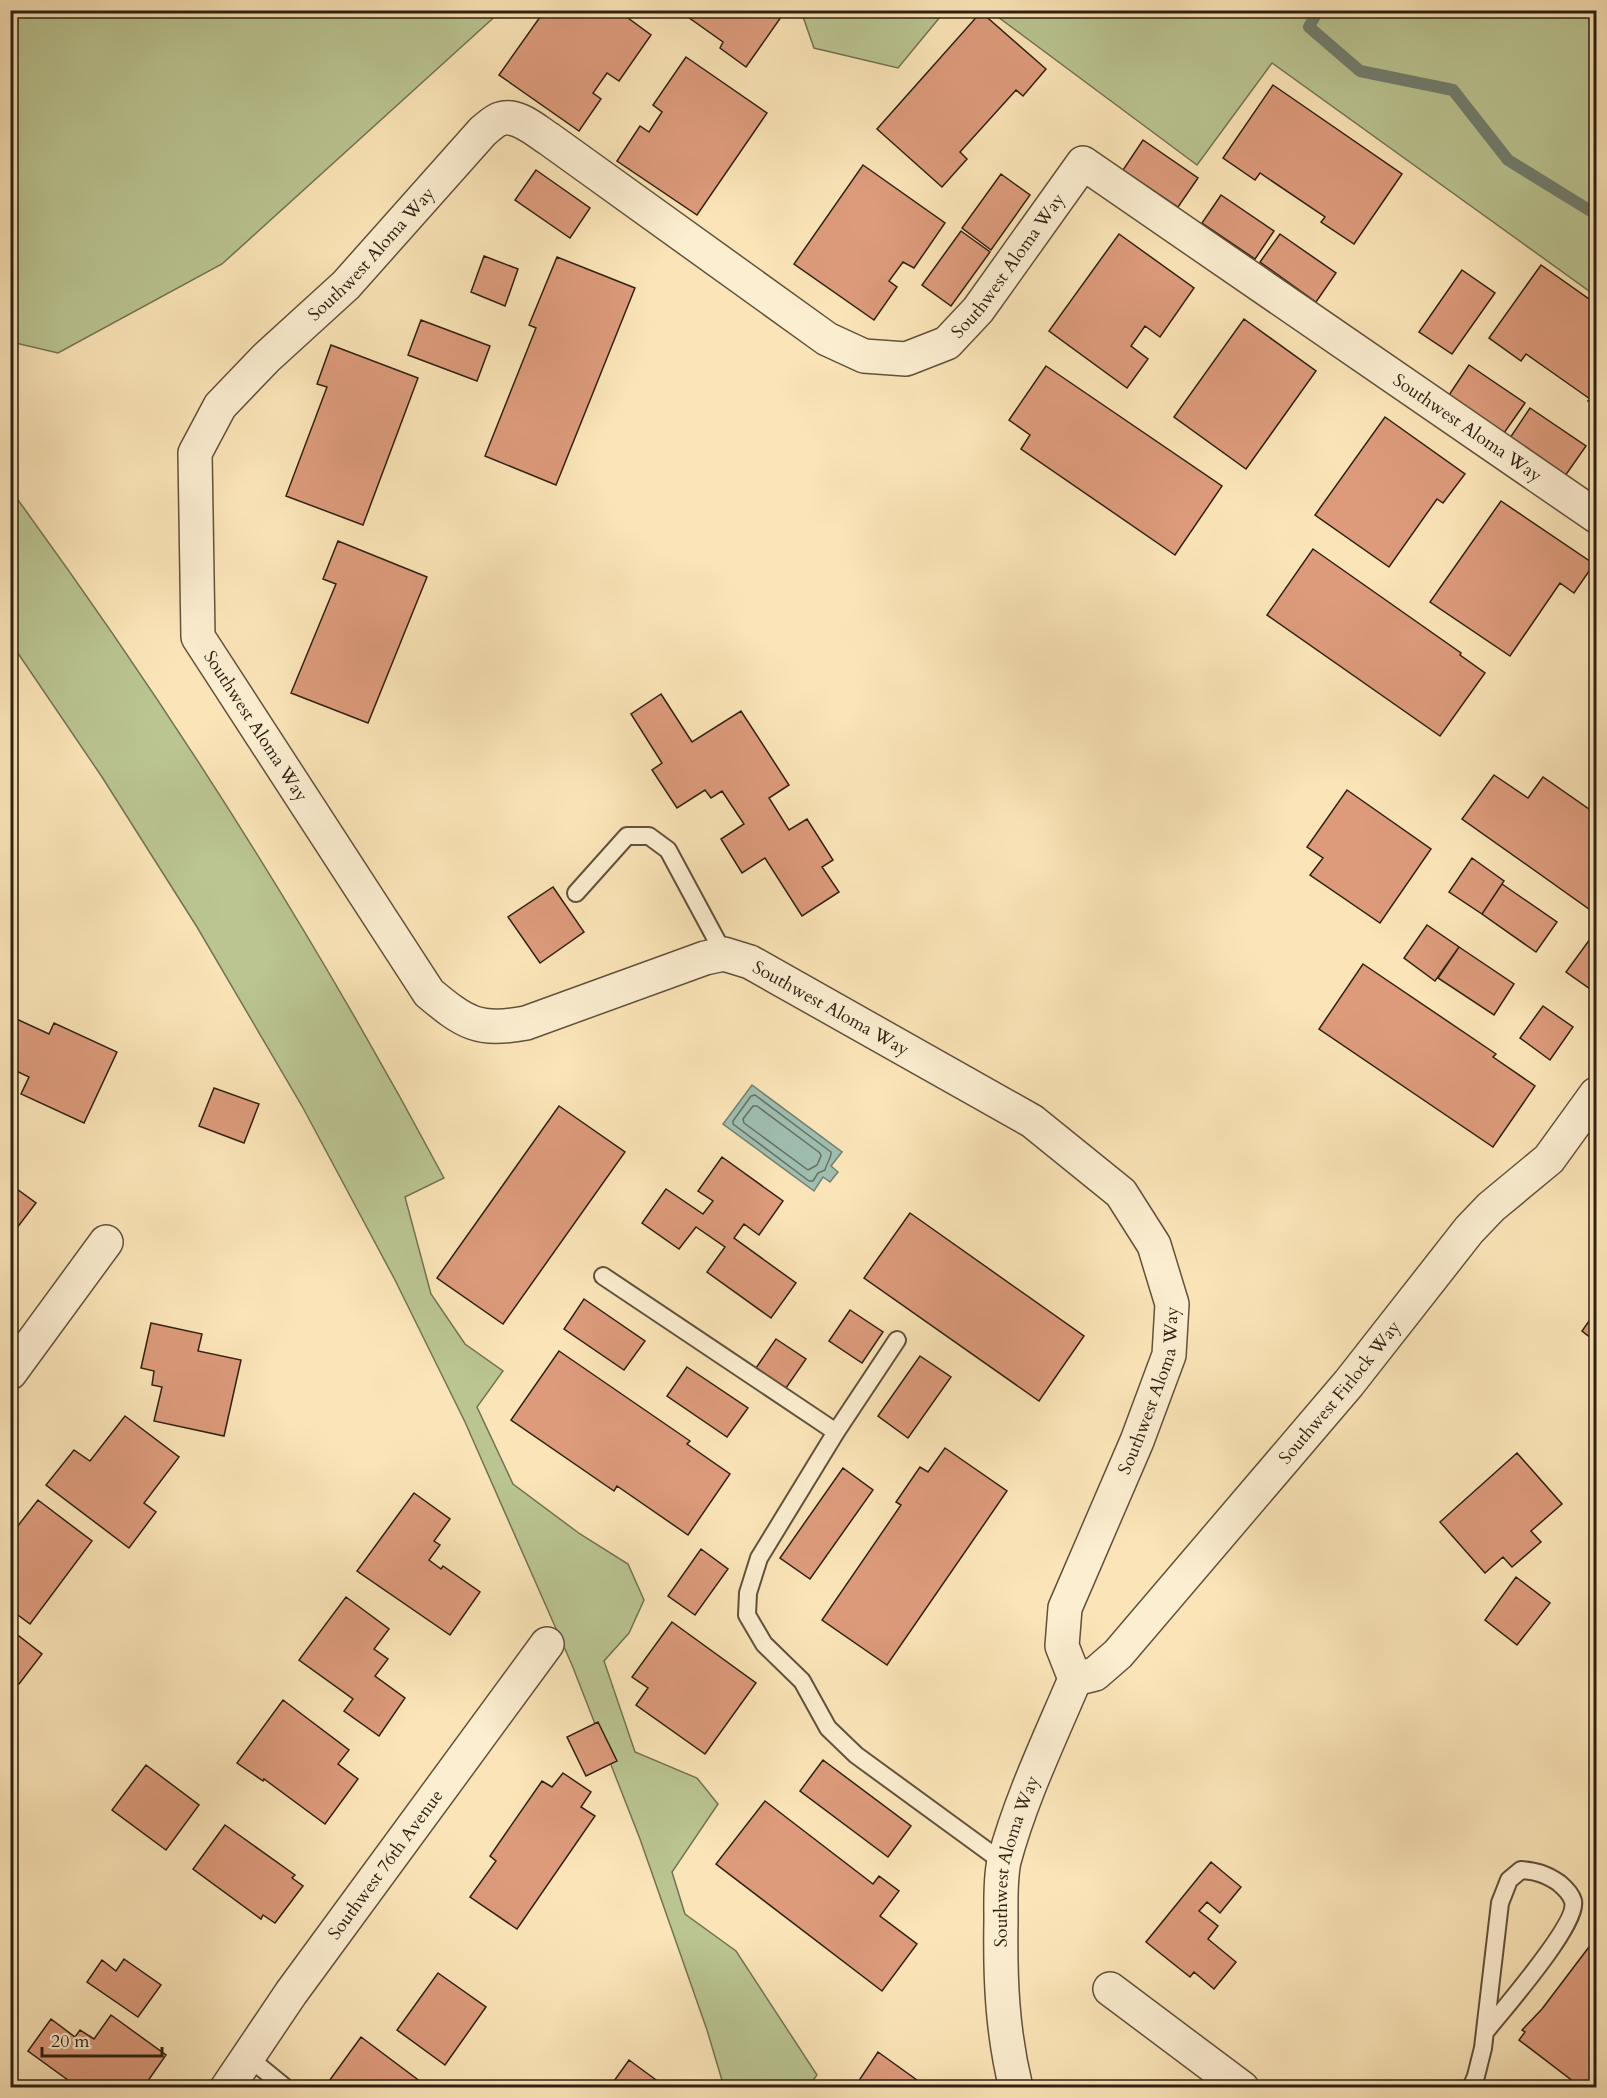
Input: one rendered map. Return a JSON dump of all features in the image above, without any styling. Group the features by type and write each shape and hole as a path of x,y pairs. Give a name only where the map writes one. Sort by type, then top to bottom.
{"street":[{"name":"Southwest Aloma Way","path":"1016,2088 1002,2006 1001,1885 1004,1863 1025,1797 1076,1678 1062,1646 1065,1608 1137,1441 1169,1355 1172,1304 1155,1245 1121,1193 1032,1121 750,962 724,954 705,958 526,1023 501,1028 478,1025 453,1013 429,993 198,637 195,453 220,406 266,358 346,285 483,130 499,119 519,119 827,339 864,356 906,359 947,343 978,310 1083,163 1596,516"},
{"name":"Southwest Firlock Way","path":"1076,1678 1095,1674 1132,1638 1349,1383 1469,1230 1491,1207 1549,1159 1596,1094"},
{"path":"10,1373 106,1242"},
{"name":"Southwest 76th Avenue","path":"226,2088 291,1993 547,1644"},
{"path":"1110,1989 1242,2088"}],"lane":[{"path":"576,893 627,836 650,836 668,850 724,954"},
{"path":"603,1275 836,1432"},
{"path":"897,1340 836,1432 759,1558 748,1593 747,1615 764,1644 802,1681 828,1728 856,1755 1004,1863"},
{"path":"1471,2088 1486,2031 1500,1903 1509,1880 1521,1870 1536,1870 1566,1888 1574,1902 1572,1914 1557,1941 1486,2031"},
{"path":"248,2057 286,2088"}],"green space":[{"path":"11,10 501,11 222,264 58,353 11,342"},
{"path":"801,10 945,11 898,68 814,48"},
{"path":"990,11 1596,11 1596,296 1272,63 1197,165"},
{"path":"10,489 128,656 239,826 345,1000 444,1178 405,1197 431,1294 465,1344 503,1371 477,1407 513,1484 580,1534 628,1564 644,1600 629,1633 604,1661 635,1752 697,1778 718,1804 672,1872 685,1914 736,1951 817,2075 808,2087 724,2087 707,2030 640,1839 572,1665 465,1422 395,1280 302,1106 197,927 102,777 11,643"}],"water":[{"path":"752,1085 842,1152 831,1166 838,1172 830,1182 823,1177 814,1191 723,1124"}],"building":[{"path":"545,10 617,10 651,35 619,81 607,73 593,93 601,99 579,131 499,75"},
{"path":"678,10 786,10 746,67 720,48 723,42"},
{"path":"981,12 1046,69 1023,96 1016,90 960,152 967,159 942,187 877,129"},
{"path":"686,57 767,113 697,215 617,161 640,126 649,132 662,112 653,105"},
{"path":"1273,85 1402,174 1354,244 1321,222 1325,217 1260,173 1255,180 1223,158"},
{"path":"1143,140 1198,178 1178,207 1123,170"},
{"path":"863,165 945,223 914,268 903,262 889,281 897,287 874,320 794,264"},
{"path":"536,170 590,208 570,238 515,200"},
{"path":"1001,174 1030,195 991,250 962,228"},
{"path":"1221,195 1274,231 1255,259 1202,223"},
{"path":"961,231 990,252 951,306 922,285"},
{"path":"1119,234 1194,288 1160,337 1145,326 1131,346 1148,359 1127,388 1049,331"},
{"path":"1280,234 1336,273 1316,302 1260,262"},
{"path":"484,256 518,269 505,306 471,292"},
{"path":"557,257 635,288 556,485 485,456 536,328 529,325"},
{"path":"1541,265 1596,304 1596,407 1588,401 1590,399 1526,354 1521,361 1489,338"},
{"path":"1462,270 1495,293 1452,354 1419,332"},
{"path":"1244,319 1316,371 1246,469 1174,417"},
{"path":"421,320 490,346 477,381 408,355"},
{"path":"331,345 418,378 363,525 286,496 327,387 317,384"},
{"path":"1469,365 1525,403 1504,433 1449,395"},
{"path":"1046,366 1222,486 1175,555 1021,449 1030,435 1009,420"},
{"path":"1530,408 1586,446 1565,476 1510,438"},
{"path":"1385,417 1465,474 1443,503 1437,499 1389,567 1315,515"},
{"path":"1501,501 1594,564 1574,593 1560,583 1510,656 1430,602"},
{"path":"338,541 427,577 368,723 291,693 336,584 323,579"},
{"path":"1313,549 1461,653 1460,655 1485,673 1440,736 1267,615"},
{"path":"661,694 692,742 741,711 789,785 769,798 789,830 807,819 833,860 822,867 839,892 802,916 765,858 742,873 721,839 744,824 722,791 711,798 705,790 677,808 652,770 662,763 631,714"},
{"path":"1494,775 1528,798 1543,777 1596,814 1596,914 1462,819"},
{"path":"1347,790 1431,849 1380,923 1310,875 1323,858 1307,847"},
{"path":"1472,858 1504,881 1482,914 1449,892"},
{"path":"1502,884 1557,922 1536,952 1482,914"},
{"path":"553,887 584,932 540,963 508,917"},
{"path":"1427,925 1459,947 1435,981 1404,958"},
{"path":"1590,939 1596,944 1596,993 1566,972"},
{"path":"1459,947 1514,984 1494,1015 1438,978"},
{"path":"1363,964 1496,1054 1493,1057 1535,1086 1493,1147 1319,1029"},
{"path":"1543,1006 1573,1027 1550,1060 1520,1038"},
{"path":"10,1016 49,1034 54,1023 117,1052 84,1123 21,1094 29,1077 10,1068"},
{"path":"214,1088 259,1104 244,1143 199,1126"},
{"path":"559,1106 625,1152 503,1324 437,1278"},
{"path":"722,1157 783,1201 759,1235 744,1224 734,1238 796,1283 771,1318 707,1272 725,1247 696,1227 679,1249 642,1223 666,1189 703,1214 713,1201 698,1191"},
{"path":"10,1184 36,1203 10,1237"},
{"path":"910,1213 1084,1336 1039,1401 864,1278"},
{"path":"584,1299 645,1341 624,1370 564,1329"},
{"path":"850,1310 883,1332 862,1363 829,1341"},
{"path":"1596,1311 1596,1342 1582,1331"},
{"path":"151,1323 202,1334 198,1351 241,1360 224,1436 154,1421 162,1387 152,1385 154,1371 141,1368"},
{"path":"776,1339 806,1359 786,1388 756,1368"},
{"path":"559,1351 690,1441 687,1444 730,1474 688,1535 617,1486 614,1491 511,1420"},
{"path":"920,1356 951,1377 908,1438 878,1416"},
{"path":"687,1367 748,1408 727,1437 667,1396"},
{"path":"125,1416 179,1457 144,1503 156,1512 129,1548 46,1485 74,1450 90,1461"},
{"path":"945,1448 1007,1491 887,1665 822,1620 901,1505 896,1502 920,1467 928,1472"},
{"path":"1517,1453 1562,1504 1531,1531 1541,1542 1512,1567 1503,1557 1485,1573 1440,1522"},
{"path":"843,1468 873,1490 810,1579 780,1558"},
{"path":"414,1493 450,1519 434,1541 440,1545 429,1560 441,1569 443,1566 480,1592 450,1635 357,1571"},
{"path":"38,1500 92,1541 30,1624 10,1609 10,1536"},
{"path":"701,1549 728,1569 695,1615 668,1596"},
{"path":"1516,1577 1550,1603 1517,1645 1485,1620"},
{"path":"346,1597 389,1629 374,1649 388,1659 375,1676 405,1698 379,1736 344,1711 353,1699 299,1660"},
{"path":"672,1622 756,1683 705,1754 636,1705 648,1688 632,1677"},
{"path":"10,1629 42,1654 19,1684 16,1682 10,1689"},
{"path":"283,1700 349,1750 338,1764 358,1779 325,1824 264,1779 263,1781 237,1763"},
{"path":"598,1722 617,1761 586,1776 567,1737"},
{"path":"823,1760 911,1826 888,1857 800,1791"},
{"path":"146,1765 199,1805 166,1850 112,1810"},
{"path":"563,1773 591,1792 581,1807 595,1816 517,1929 470,1897 496,1861 490,1856 542,1781 552,1787"},
{"path":"765,1801 873,1884 879,1876 899,1891 880,1916 917,1944 882,1991 716,1864"},
{"path":"225,1825 295,1875 292,1878 303,1886 275,1923 263,1915 261,1919 193,1869"},
{"path":"1211,1862 1241,1887 1220,1913 1207,1902 1199,1911 1218,1926 1208,1939 1236,1962 1214,1989 1194,1972 1190,1977 1146,1942"},
{"path":"1595,1939 1596,2075 1586,2088 1582,2088 1519,2040 1525,2032 1522,2030 1542,2009"},
{"path":"124,1959 161,1985 138,2017 87,1982 102,1960 116,1971"},
{"path":"438,1973 486,2007 445,2065 397,2030"},
{"path":"111,2015 166,2055 143,2088 79,2088 28,2051 51,2019 75,2037 80,2030 94,2039"},
{"path":"361,2037 429,2088 324,2088"},
{"path":"878,2052 928,2088 860,2088 856,2085"},
{"path":"629,2060 667,2088 609,2088"}],"waterway":[{"path":"1318,10 1309,27 1360,71 1453,90 1508,160 1589,210 1596,211"}]}
